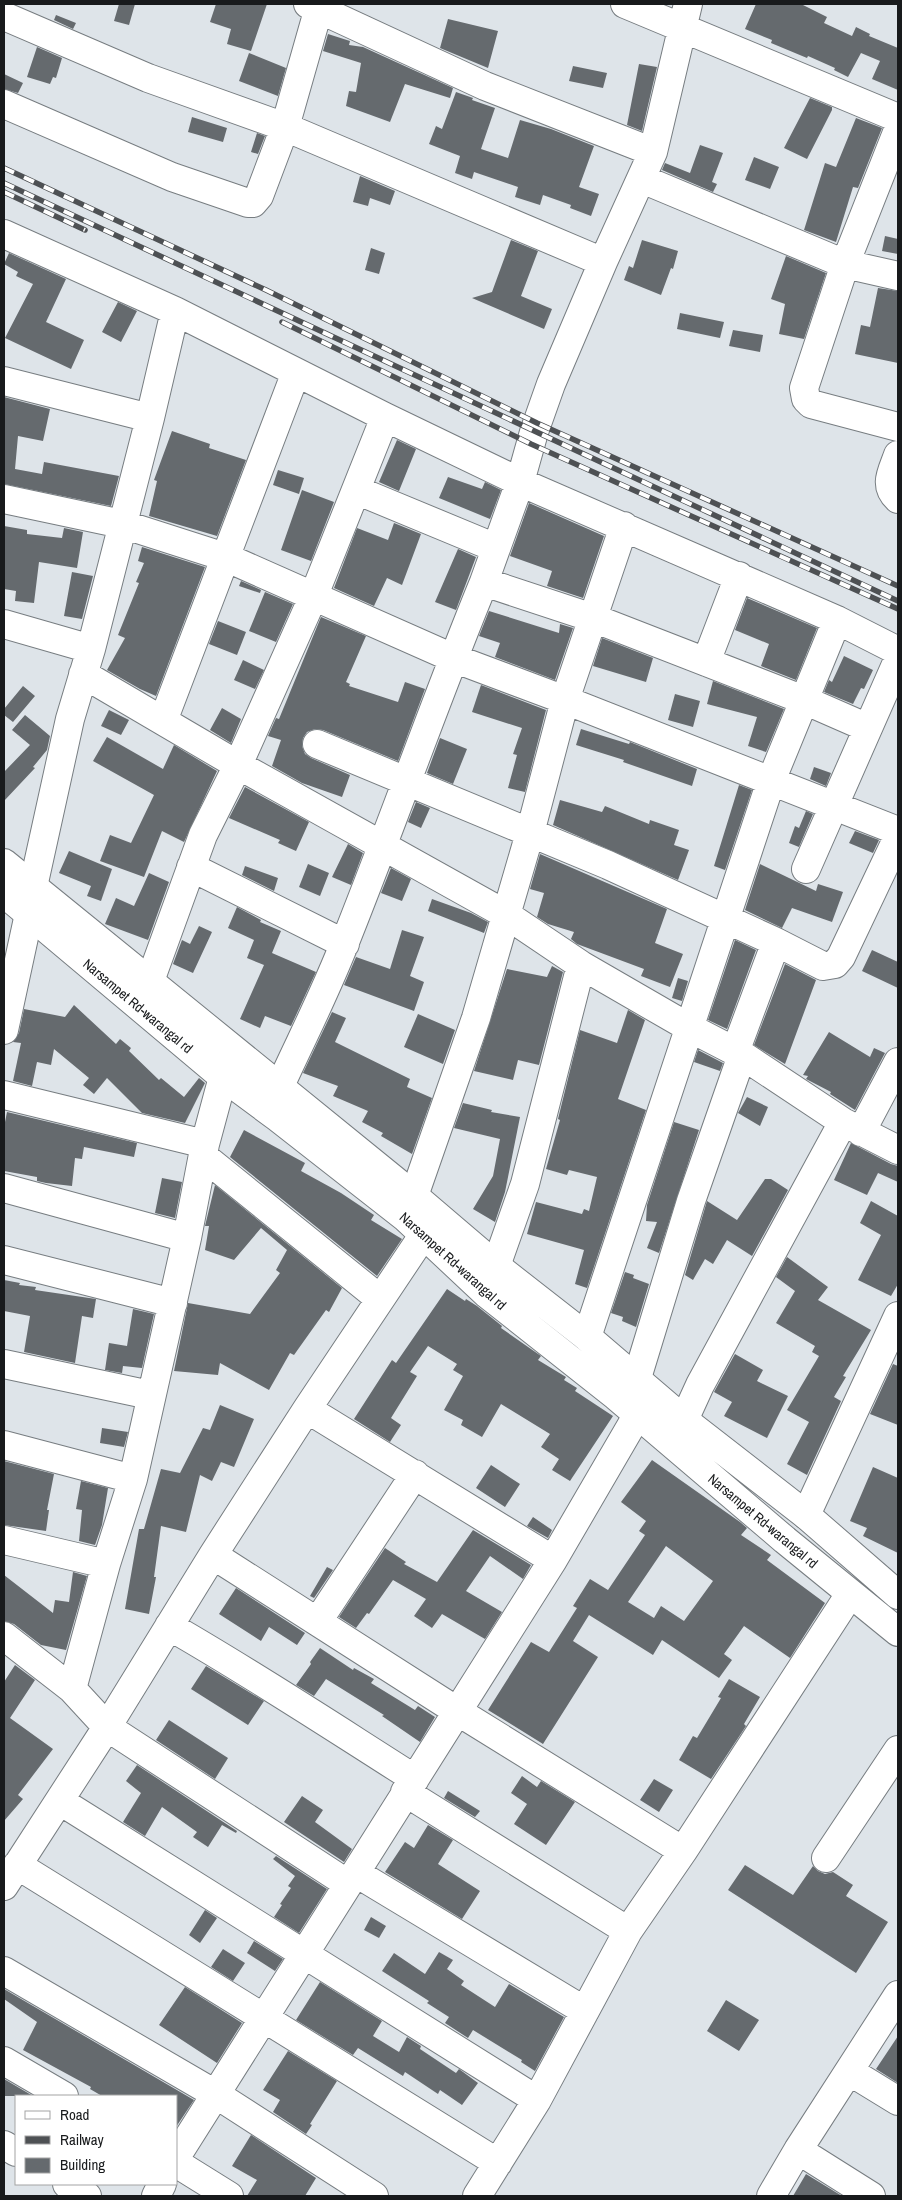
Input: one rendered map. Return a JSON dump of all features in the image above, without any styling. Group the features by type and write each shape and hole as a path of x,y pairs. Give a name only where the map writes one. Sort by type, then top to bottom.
{"street":[{"path":"625,4 686,16 898,118"},
{"path":"4,104 172,177 248,204 253,203 260,196 285,127 316,5 485,86 653,152"},
{"path":"4,16 148,78 285,127 603,262"},
{"path":"280,1086 345,944 408,782 520,482 534,432 551,384 653,152 686,16"},
{"path":"898,130 845,264 804,388 804,395 811,404 898,427"},
{"path":"642,179 845,264 898,276"},
{"path":"4,234 175,311 385,417 520,482 739,576 837,620 898,651"},
{"path":"33,887 70,719 87,662 150,418 175,311"},
{"path":"163,721 296,372"},
{"path":"4,381 150,418"},
{"path":"150,981 203,835 238,765 314,595 385,417"},
{"path":"898,455 889,479 889,487 898,499"},
{"path":"356,490 496,548"},
{"path":"4,500 122,524 225,557 453,658 898,831"},
{"path":"498,2163 265,2019 10,1875 107,1727 213,1555 380,1299 415,1216 530,833 565,700 624,526"},
{"path":"706,662 739,576"},
{"path":"484,582 593,618 804,700 868,728"},
{"path":"587,1337 771,781 837,620"},
{"path":"4,624 87,662 163,721 505,914 581,965 738,1054 852,1127 898,1150"},
{"path":"806,869 898,660"},
{"path":"317,744 530,833 725,918 822,966 835,964 840,957 898,837"},
{"name":"Narsampet Rd-warangal rd","path":"4,863 280,1086 415,1216 487,1294 638,1414 850,1594 898,1632"},
{"path":"191,867 345,944"},
{"name":"Narsampet Rd-warangal rd","path":"4,894 222,1077 415,1216 496,1266 587,1337 684,1420 806,1514 898,1595"},
{"path":"4,1030 9,986 29,914"},
{"path":"637,1378 691,1201 776,942"},
{"path":"496,1266 524,1184 581,965"},
{"path":"684,1420 718,1351 852,1127 898,1062"},
{"path":"72,1689 106,1564 133,1479 150,1395 173,1304 204,1150 222,1077"},
{"path":"4,1095 204,1150 380,1299"},
{"path":"4,1188 187,1238"},
{"path":"4,1260 173,1304"},
{"path":"806,1514 898,1316"},
{"path":"4,1364 150,1395"},
{"path":"307,1409 553,1560"},
{"path":"178,2154 265,2019 304,1953 553,1560 638,1414"},
{"path":"4,1445 133,1479"},
{"path":"318,1621 415,1474"},
{"path":"4,1540 106,1564"},
{"path":"213,1555 457,1711 683,1851"},
{"path":"477,2196 537,2100 628,1930 683,1851 850,1594"},
{"path":"169,1626 240,1666 410,1785 628,1930"},
{"path":"4,1636 72,1689 107,1727 352,1879 585,2011"},
{"path":"826,1858 897,1755"},
{"path":"60,1801 537,2100"},
{"path":"4,1970 217,2095 374,2196"},
{"path":"771,2196 798,2150 898,1996"},
{"path":"4,2061 62,2095"},
{"path":"849,2072 898,2101"},
{"path":"4,2145 15,2151"},
{"path":"798,2150 871,2196"},
{"path":"178,2164 229,2196"},
{"path":"69,2185 87,2196"}],"building":[{"path":"119,4 135,4 129,25 114,21"},
{"path":"216,4 267,4 251,51 227,44 231,29 210,22"},
{"path":"756,4 801,4 827,17 824,23 852,36 856,27 870,34 869,36 898,48 898,90 872,79 880,61 861,53 848,77 834,70 835,68 771,43 772,40 745,29"},
{"path":"56,15 76,23 73,29 54,20"},
{"path":"448,19 498,31 488,68 440,48"},
{"path":"328,34 350,41 349,45 363,47 453,88 450,98 405,84 390,122 346,106 349,91 356,92 361,63 323,51"},
{"path":"37,47 62,58 56,78 53,77 50,84 27,77"},
{"path":"249,53 286,68 278,96 239,81"},
{"path":"639,64 657,67 642,131 627,125"},
{"path":"573,66 607,73 603,88 569,81"},
{"path":"4,74 23,83 18,93 4,89"},
{"path":"456,92 495,108 481,149 508,158 520,120 551,129 594,146 579,187 599,194 591,216 570,208 571,205 543,195 540,205 515,197 518,187 474,172 472,179 455,173 460,156 429,144 436,126 442,129"},
{"path":"810,98 832,107 832,110 807,159 784,148"},
{"path":"192,117 227,128 223,142 188,132"},
{"path":"856,118 882,128 858,188 853,187 836,242 804,230 825,163 836,167"},
{"path":"257,133 265,136 258,154 251,152"},
{"path":"700,145 723,153 712,182 717,184 713,192 662,170 665,163 690,173"},
{"path":"754,157 779,167 770,189 745,180"},
{"path":"360,176 395,191 390,205 370,198 368,206 353,202"},
{"path":"885,236 898,239 898,254 882,251"},
{"path":"511,240 538,251 521,296 552,309 544,329 472,298 492,292"},
{"path":"642,240 678,251 673,269 671,268 661,295 624,280 629,266 633,268"},
{"path":"371,248 385,253 379,274 365,270"},
{"path":"9,253 66,279 46,322 84,340 71,369 5,338 33,284 16,276 18,272 4,264"},
{"path":"786,256 826,273 804,339 779,334 785,304 771,299"},
{"path":"878,288 898,291 898,363 855,354 861,325 870,327"},
{"path":"118,302 137,311 121,342 102,332"},
{"path":"680,313 724,322 720,338 677,329"},
{"path":"733,330 763,335 760,352 729,346"},
{"path":"4,397 50,409 43,441 18,436 15,469 42,474 44,462 119,476 111,506 4,484"},
{"path":"172,431 210,444 209,448 246,460 217,536 149,516 157,481 154,480"},
{"path":"397,440 416,449 399,491 379,482"},
{"path":"278,470 304,478 299,494 273,485"},
{"path":"448,477 482,489 485,482 501,490 490,519 439,498"},
{"path":"302,490 334,502 311,561 281,550"},
{"path":"529,503 604,536 583,598 547,586 552,571 510,556"},
{"path":"394,523 421,534 402,585 387,578 374,606 334,588 357,528 388,540"},
{"path":"4,526 27,530 27,534 62,538 64,528 83,532 77,568 39,562 34,603 15,601 16,591 4,589"},
{"path":"142,547 205,567 156,696 107,670 125,638 118,635 139,583 136,582 144,563 138,561"},
{"path":"458,549 476,557 456,610 435,602"},
{"path":"72,572 93,576 82,619 64,616"},
{"path":"241,581 261,590 260,593 239,586"},
{"path":"265,592 293,604 276,642 249,631"},
{"path":"747,598 817,628 796,680 761,666 769,644 735,630"},
{"path":"489,611 559,633 560,624 573,628 555,680 495,657 500,643 479,636"},
{"path":"321,617 366,636 346,682 350,684 349,686 398,702 405,682 425,689 398,761 323,730 315,729 307,732 303,738 302,746 305,754 350,775 342,797 302,783 272,766 281,740 268,736 276,718 279,719"},
{"path":"218,621 246,632 237,655 209,644"},
{"path":"602,638 653,658 646,682 593,666"},
{"path":"844,656 873,670 864,689 861,688 853,704 824,692 829,680 832,682"},
{"path":"243,660 264,670 255,689 234,680"},
{"path":"713,681 784,709 766,752 748,746 757,717 707,704"},
{"path":"481,685 546,710 525,792 508,788 517,755 513,754 522,728 472,712"},
{"path":"23,686 35,696 13,722 4,715 4,709"},
{"path":"675,694 700,701 693,727 668,720"},
{"path":"222,708 241,719 231,743 210,730"},
{"path":"109,710 129,720 121,735 101,726"},
{"path":"25,715 50,736 47,750 33,767 35,768 4,801 4,772 30,745 12,730"},
{"path":"581,729 629,744 630,742 697,769 692,786 623,762 624,760 576,745"},
{"path":"107,737 163,769 174,745 217,771 184,842 162,831 144,877 100,861 110,835 131,843 154,795 93,761"},
{"path":"440,738 467,749 453,784 427,773"},
{"path":"814,767 831,773 826,786 810,779"},
{"path":"739,785 752,790 725,870 714,866"},
{"path":"245,787 309,822 296,851 278,843 280,840 229,818"},
{"path":"560,800 602,812 605,806 649,824 650,820 679,830 674,845 689,850 678,880 553,825"},
{"path":"416,802 430,808 421,828 408,822"},
{"path":"806,811 813,814 799,847 789,843 795,826 799,828"},
{"path":"855,831 879,840 873,853 849,843"},
{"path":"348,844 363,853 351,885 332,877"},
{"path":"69,851 112,869 101,901 87,896 91,886 59,873"},
{"path":"540,854 667,909 655,943 683,954 670,987 641,976 644,969 577,944 571,939 574,932 548,924 537,917 544,893 530,889"},
{"path":"308,864 329,873 320,896 299,887"},
{"path":"760,864 816,891 818,884 843,892 832,922 792,908 782,928 745,910"},
{"path":"245,866 278,878 274,891 242,875"},
{"path":"391,868 411,879 402,901 381,893"},
{"path":"149,873 169,882 148,940 105,924 116,898 134,906"},
{"path":"432,899 471,913 488,922 484,933 428,911"},
{"path":"237,907 261,920 260,922 281,931 272,953 316,972 291,1026 265,1016 260,1028 240,1019 264,965 247,958 254,940 228,928"},
{"path":"199,926 212,932 193,973 173,964 182,940 190,944"},
{"path":"402,930 424,937 410,976 424,982 414,1011 344,985 356,957 390,969"},
{"path":"735,940 756,950 727,1029 708,1020"},
{"path":"872,950 898,962 898,988 862,971"},
{"path":"785,964 816,980 785,1064 754,1045"},
{"path":"552,966 563,972 539,1065 518,1060 513,1080 474,1071 507,969 547,977"},
{"path":"678,978 688,981 682,1001 672,998"},
{"path":"74,1005 116,1044 120,1039 131,1048 129,1051 159,1080 161,1078 184,1097 199,1078 205,1083 185,1123 142,1113 107,1078 94,1094 83,1085 89,1078 54,1049 51,1065 37,1062 32,1086 13,1081 21,1043 13,1042 19,1033 24,1009 65,1017"},
{"path":"628,1010 645,1020 618,1099 646,1110 587,1288 575,1284 584,1250 527,1234 536,1202 582,1214 584,1209 589,1211 597,1177 569,1170 567,1175 546,1169 560,1120 558,1119 580,1030 617,1043"},
{"path":"332,1012 346,1018 335,1042 410,1079 407,1087 432,1098 412,1154 381,1136 383,1133 362,1122 368,1111 333,1096 338,1086 303,1073"},
{"path":"418,1014 455,1030 443,1064 404,1047"},
{"path":"829,1032 870,1057 874,1048 885,1053 855,1110 830,1094 831,1092 806,1079 808,1076 803,1075"},
{"path":"698,1050 723,1063 720,1071 694,1062"},
{"path":"747,1097 768,1107 760,1126 738,1113"},
{"path":"463,1103 492,1110 491,1112 520,1117 505,1192 495,1222 473,1209 493,1176 500,1139 454,1128"},
{"path":"7,1112 137,1143 134,1157 84,1147 82,1159 75,1158 72,1186 46,1183 37,1181 37,1177 4,1171 4,1127"},
{"path":"674,1122 699,1130 659,1253 647,1248 657,1222 646,1221 647,1205"},
{"path":"244,1130 305,1163 301,1171 341,1193 374,1215 371,1220 402,1239 377,1276 230,1157"},
{"path":"851,1143 898,1166 898,1182 878,1173 867,1195 834,1180"},
{"path":"162,1178 182,1182 175,1218 155,1213"},
{"path":"765,1179 771,1179 788,1190 752,1256 727,1240 713,1264 705,1259 693,1280 685,1275 707,1201 737,1220"},
{"path":"215,1185 342,1288 329,1312 326,1310 294,1355 290,1353 269,1390 220,1363 218,1375 174,1371 188,1303 250,1314 280,1273 276,1270 287,1250 261,1228 234,1260 205,1250 209,1226 205,1226"},
{"path":"871,1201 898,1216 898,1284 891,1296 858,1280 881,1235 860,1223"},
{"path":"787,1257 828,1287 818,1300 871,1330 843,1376 846,1377 834,1397 841,1401 807,1475 787,1464 809,1422 787,1410 819,1356 812,1352 815,1346 776,1323 795,1291 776,1277"},
{"path":"625,1272 634,1275 633,1278 649,1284 636,1327 622,1321 623,1317 611,1313"},
{"path":"4,1280 20,1283 19,1285 36,1287 35,1290 96,1299 93,1318 82,1316 75,1363 24,1352 30,1316 4,1311"},
{"path":"447,1289 465,1301 466,1299 477,1306 502,1326 501,1328 541,1356 538,1360 566,1377 564,1380 577,1388 575,1391 613,1416 570,1481 552,1470 559,1459 541,1447 550,1434 501,1404 482,1437 461,1425 463,1420 444,1410 463,1376 453,1370 457,1364 428,1346 410,1372 417,1376 391,1418 401,1425 390,1442 354,1419 392,1360 396,1363"},
{"path":"133,1309 154,1314 142,1368 123,1366 122,1373 105,1370 109,1343 127,1346"},
{"path":"735,1354 763,1370 757,1381 788,1396 767,1438 724,1416 732,1402 714,1392"},
{"path":"893,1364 898,1366 898,1425 870,1414"},
{"path":"220,1405 254,1419 234,1467 221,1462 212,1481 200,1475 186,1532 161,1526 154,1577 156,1577 149,1614 125,1609 139,1529 144,1529 161,1469 180,1473 203,1428 210,1430"},
{"path":"102,1428 128,1432 124,1447 100,1443"},
{"path":"652,1460 740,1522 747,1528 741,1535 771,1555 767,1560 825,1603 790,1658 744,1626 724,1654 732,1660 719,1678 662,1640 653,1655 589,1615 573,1641 598,1657 543,1744 488,1710 531,1642 549,1652 577,1608 573,1606 590,1579 608,1590 645,1535 639,1531 646,1521 621,1502","holes":["666,1546 713,1581 684,1621 661,1606 654,1618 628,1602"]},
{"path":"4,1461 54,1474 47,1510 49,1510 46,1531 4,1525"},
{"path":"491,1465 520,1484 505,1507 476,1488"},
{"path":"873,1467 898,1478 898,1553 863,1536 867,1528 850,1521"},
{"path":"81,1481 108,1488 102,1525 95,1545 79,1541 82,1510 76,1509"},
{"path":"533,1517 552,1530 548,1538 527,1526"},
{"path":"473,1530 531,1565 523,1579 490,1556 466,1591 502,1612 485,1639 442,1614 432,1628 414,1616 426,1599 393,1580 369,1614 367,1613 356,1628 339,1617 385,1548 406,1562 404,1564 437,1582"},
{"path":"327,1567 333,1570 314,1598 310,1596"},
{"path":"73,1572 87,1576 66,1650 41,1645 14,1624 4,1621 4,1575 53,1613 55,1600 69,1602"},
{"path":"236,1588 305,1633 297,1645 269,1627 261,1641 219,1614"},
{"path":"320,1648 353,1670 354,1668 374,1679 371,1683 415,1710 418,1706 435,1717 420,1742 382,1716 384,1715 326,1679 314,1696 296,1685"},
{"path":"15,1665 35,1680 10,1718 53,1749 18,1795 23,1799 4,1821 4,1682"},
{"path":"206,1666 264,1701 248,1725 191,1689"},
{"path":"729,1679 760,1697 744,1724 746,1726 711,1779 679,1760 693,1736 697,1738 721,1698 718,1697"},
{"path":"169,1720 228,1758 215,1779 156,1740"},
{"path":"137,1765 237,1831 236,1833 222,1825 208,1847 193,1837 197,1832 162,1807 145,1836 123,1822 141,1793 126,1781"},
{"path":"522,1776 537,1787 541,1781 575,1802 546,1845 514,1824 527,1804 511,1793"},
{"path":"654,1779 673,1790 659,1812 640,1800"},
{"path":"448,1791 480,1811 475,1817 444,1798"},
{"path":"302,1796 323,1810 315,1822 352,1849 344,1862 284,1822"},
{"path":"428,1825 453,1840 438,1864 480,1891 462,1919 385,1872 405,1842 414,1848"},
{"path":"276,1856 327,1889 299,1933 274,1917 291,1888 288,1886 295,1876 273,1859"},
{"path":"745,1865 793,1895 813,1866 825,1874 833,1872 853,1885 846,1896 888,1922 856,1973 728,1890"},
{"path":"205,1910 217,1918 200,1943 189,1935"},
{"path":"371,1917 386,1926 379,1938 364,1930"},
{"path":"254,1941 283,1959 275,1971 247,1953"},
{"path":"223,1949 245,1963 233,1981 211,1967"},
{"path":"439,1952 453,1960 447,1969 464,1981 461,1985 495,2007 509,1984 564,2017 535,2071 521,2062 522,2060 473,2030 468,2038 445,2023 449,2017 427,2003 429,2001 382,1971 394,1953 425,1974"},
{"path":"320,1982 382,2021 373,2036 399,2052 407,2037 421,2046 420,2049 456,2073 459,2069 478,2083 462,2105 440,2090 438,2094 405,2072 403,2076 358,2048 353,2055 296,2020"},
{"path":"185,1987 242,2023 217,2063 159,2025"},
{"path":"4,1989 194,2100 178,2124 178,2095 100,2095 90,2089 91,2087 23,2050 37,2022 4,1999"},
{"path":"726,2000 759,2020 739,2051 707,2031"},
{"path":"898,2036 898,2083 876,2069"},
{"path":"288,2051 337,2081 310,2124 312,2125 306,2134 273,2112 280,2100 263,2090"},
{"path":"4,2079 31,2095 15,2095 4,2096"},
{"path":"251,2135 316,2178 305,2196 247,2196 257,2180 232,2166"},
{"path":"806,2174 842,2196 793,2196"}],"railway":[{"path":"4,168 266,290 537,423 898,586"},
{"path":"4,183 898,601"},
{"path":"4,192 85,230"},
{"path":"282,322 531,444 898,609"}]}
